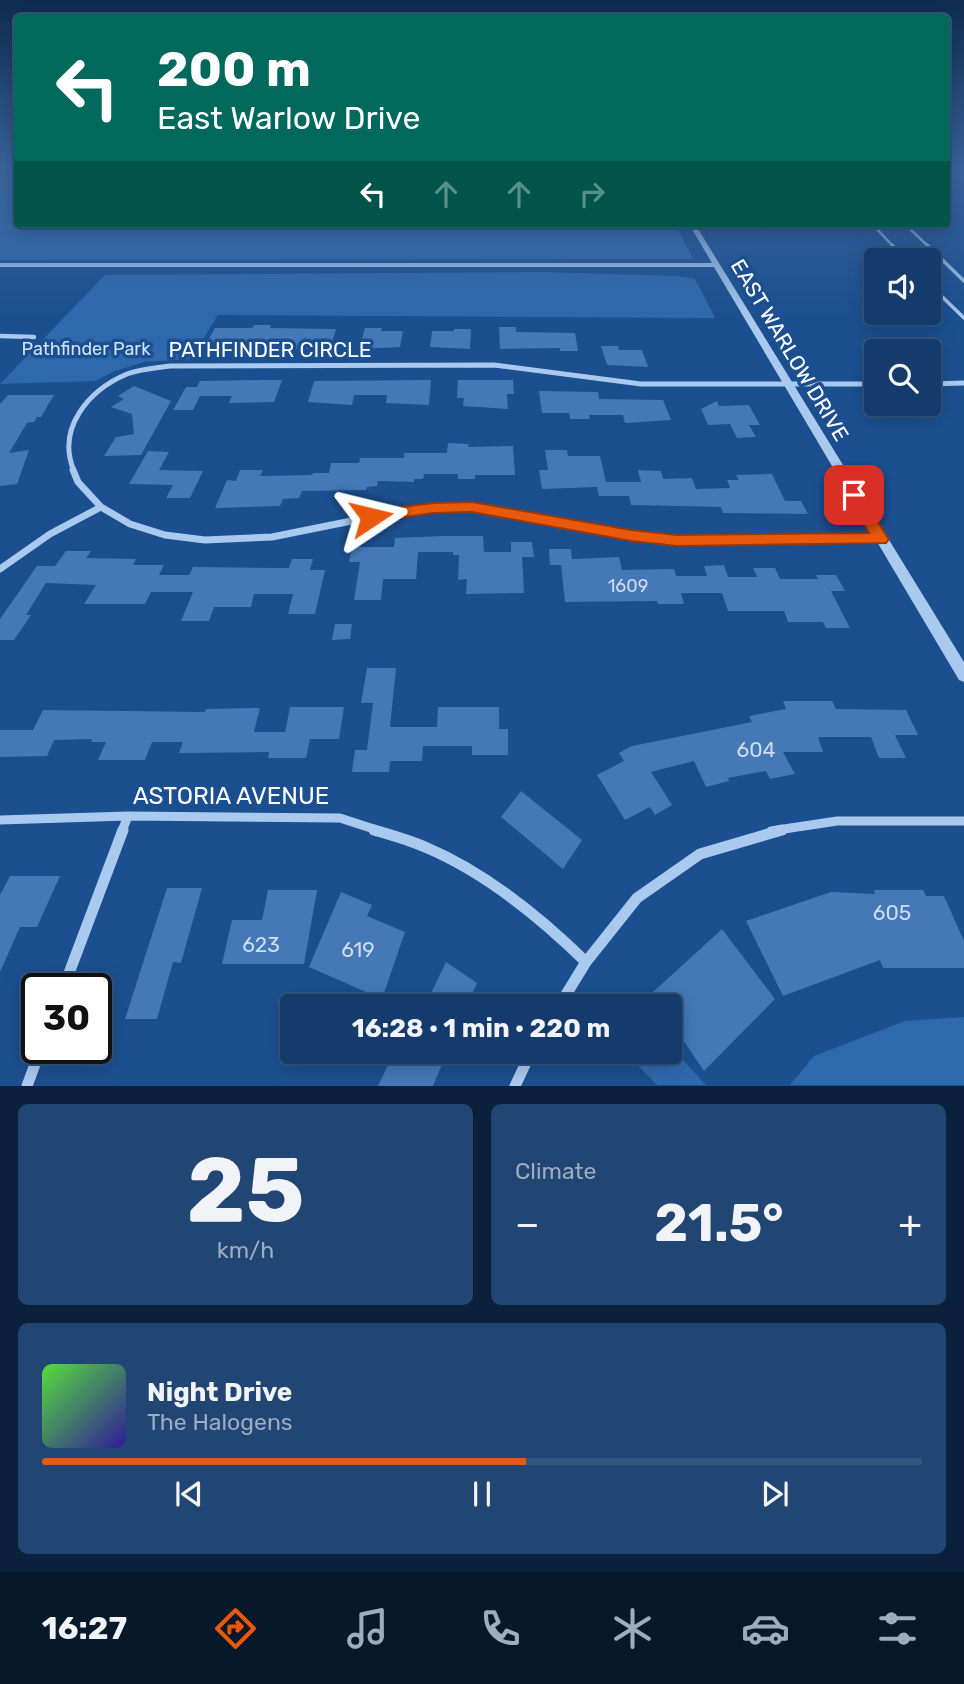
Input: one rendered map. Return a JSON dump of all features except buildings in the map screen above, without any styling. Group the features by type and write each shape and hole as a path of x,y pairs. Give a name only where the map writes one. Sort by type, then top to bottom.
{"street":[{"name":"EAST WARLOW DRIVE","path":"694,228 964,675"},
{"path":"0,265 716,265"},
{"path":"0,336 34,337"},
{"name":"PATHFINDER CIRCLE","path":"864,384 640,384 494,365 148,368 111,380 95,391 82,405 71,430 68,458 78,481 101,507 130,524 165,535 205,540 272,537 396,512 472,507 631,536 677,540 881,539"},
{"path":"941,384 964,383"},
{"path":"0,569 50,534 101,507"},
{"path":"69,973 128,816"},
{"name":"ASTORIA AVENUE","path":"0,820 128,816 340,818 426,847 457,863 501,891 554,931 586,962"},
{"path":"566,994 586,962 637,898 700,854 767,832 837,821 964,821"},
{"path":"27,1086 35,1064"},
{"path":"514,1086 525,1064"}],"lane":[{"path":"876,228 895,248"},
{"path":"912,228 910,229 964,281"},
{"path":"941,296 964,318"}],"green space":[{"path":"0,219 14,219 14,228 677,228 693,259 0,260"},
{"name":"Pathfinder Park","path":"544,272 676,276 695,279 715,318 218,315 191,359 144,362 95,381 0,384 105,275"},
{"path":"964,1017 964,1085 790,1085 814,1056 905,1021"},
{"path":"682,1059 706,1085 657,1085 637,1064 682,1064"}],"route":[{"path":"371,517 433,508 472,507 631,536 677,540 881,539 854,495"}]}
